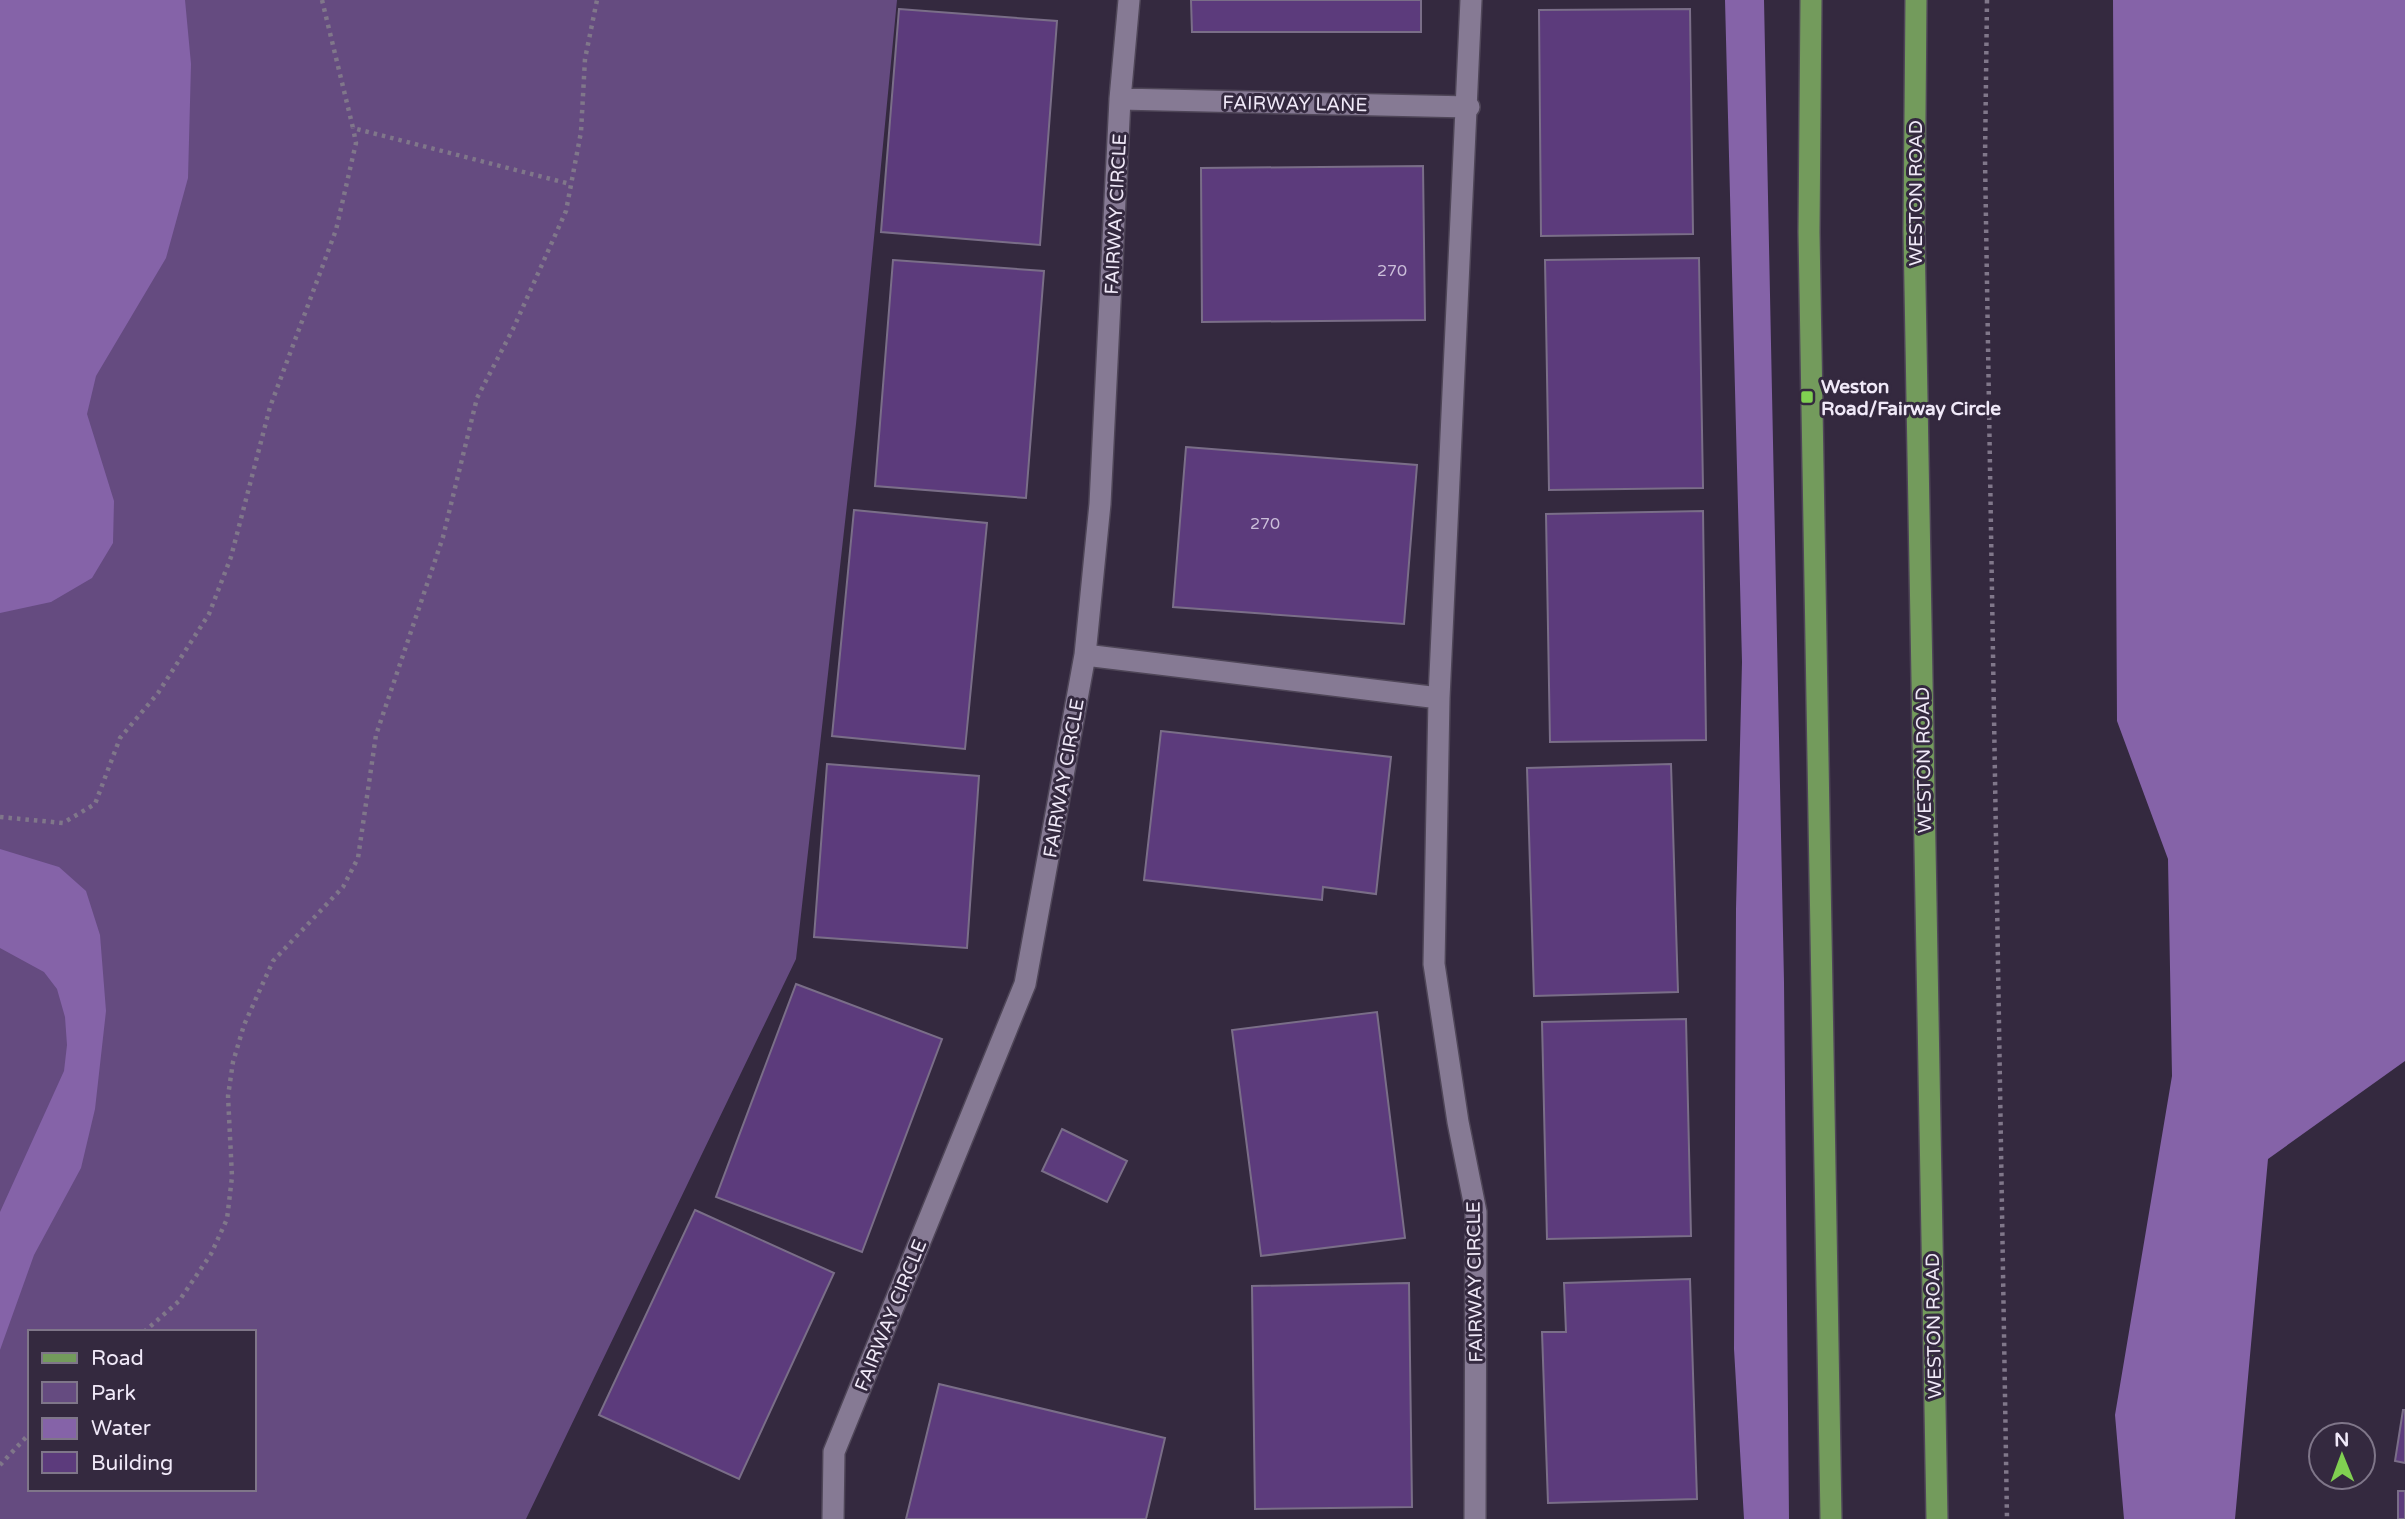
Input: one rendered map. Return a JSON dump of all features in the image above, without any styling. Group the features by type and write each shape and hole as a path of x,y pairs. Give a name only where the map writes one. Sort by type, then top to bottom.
{"main road":[{"path":"1811,0 1809,246 1831,1519"},
{"name":"WESTON ROAD","path":"1916,0 1914,245 1937,1519"}],"street":[{"name":"FAIRWAY CIRCLE","path":"833,1519 834,1452 1025,984 1085,655 1100,504 1120,99 1129,0"},
{"name":"FAIRWAY CIRCLE","path":"1471,0 1469,107 1439,698 1434,964 1458,1122 1476,1212 1475,1519"},
{"name":"FAIRWAY LANE","path":"1120,99 1469,107"},
{"path":"1085,655 1439,698"}],"path":[{"path":"0,817 63,823 95,804 120,738 158,693 209,614 231,557 270,407 336,230 356,143 322,0"},
{"path":"146,1330 179,1301 211,1254 228,1219 232,1177 228,1097 233,1062 244,1026 273,961 343,887 358,858 376,735 443,537 477,398 514,327 561,222 581,132 585,60 597,0"},
{"path":"1987,0 1985,201 2007,1519"},
{"path":"353,128 571,184"},
{"path":"0,1465 28,1435"}],"green space":[{"path":"0,0 897,0 856,424 796,959 526,1519 0,1519"}],"water":[{"path":"0,0 185,0 191,64 188,178 166,258 96,376 87,414 114,501 113,543 92,578 51,602 0,613"},
{"path":"1725,0 1764,0 1784,982 1789,1519 1744,1519 1734,1349 1736,909 1742,662"},
{"path":"2113,0 2405,0 2405,1061 2268,1159 2235,1519 2124,1519 2115,1415 2172,1076 2168,859 2117,721"},
{"path":"0,849 59,867 86,891 100,935 106,1011 95,1109 81,1168 34,1255 0,1350 0,1212 64,1071 67,1045 65,1017 57,989 44,972 0,948"}],"building":[{"path":"1191,0 1421,0 1421,32 1192,32"},
{"path":"899,9 1057,21 1040,245 881,232"},
{"path":"1690,9 1693,234 1541,236 1539,10"},
{"path":"1423,166 1425,320 1202,322 1201,168"},
{"path":"1699,258 1703,488 1549,490 1545,260"},
{"path":"893,260 1044,271 1026,498 875,486"},
{"path":"1186,447 1417,465 1404,624 1173,607"},
{"path":"854,510 987,523 965,749 832,736"},
{"path":"1703,511 1706,740 1550,742 1546,514"},
{"path":"1161,731 1391,757 1376,894 1323,887 1322,900 1144,880"},
{"path":"827,764 979,776 967,948 814,937"},
{"path":"1671,764 1678,992 1534,996 1527,768"},
{"path":"796,984 942,1039 862,1252 716,1197"},
{"path":"1377,1012 1405,1238 1261,1256 1232,1030"},
{"path":"1686,1019 1691,1236 1547,1239 1542,1022"},
{"path":"1062,1129 1127,1161 1107,1202 1042,1171"},
{"path":"695,1210 834,1273 739,1479 599,1415"},
{"path":"1690,1279 1697,1499 1548,1503 1542,1332 1566,1332 1564,1283"},
{"path":"1409,1283 1412,1507 1255,1509 1252,1286"},
{"path":"939,1384 1165,1438 1146,1519 906,1519"},
{"path":"2405,1410 2405,1463 2395,1461"},
{"path":"2398,1491 2405,1491 2405,1519 2398,1519"}],"place":[{"name":"Weston Road/Fairway Circle","path":"1807,397"}]}
